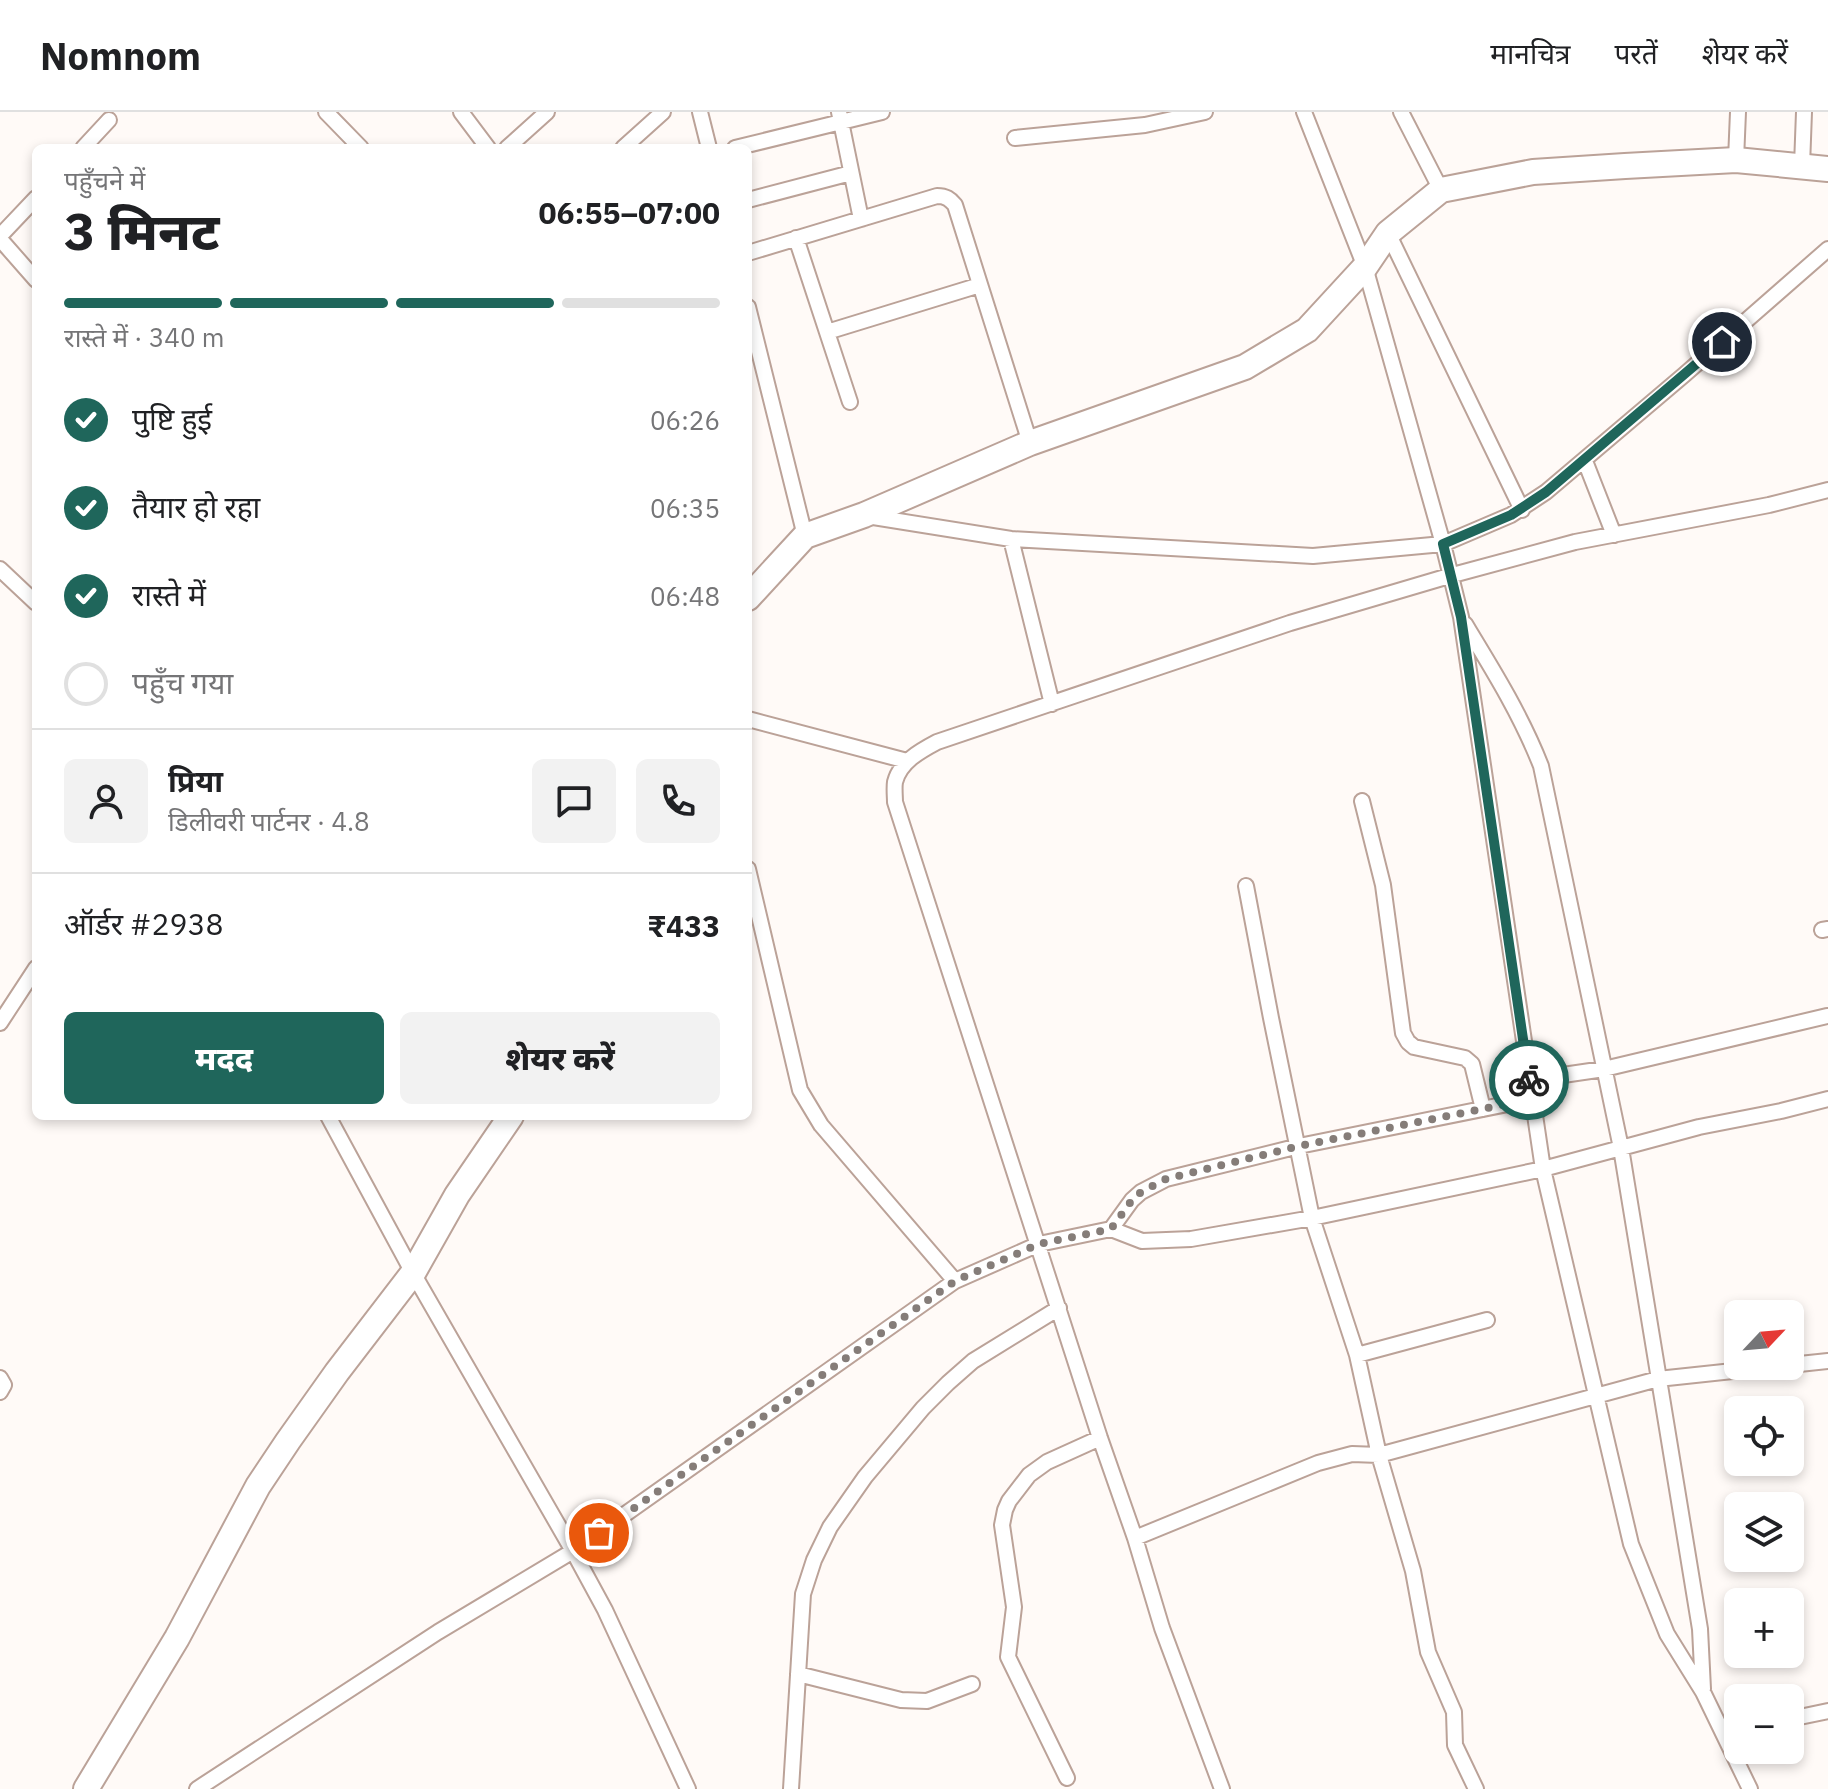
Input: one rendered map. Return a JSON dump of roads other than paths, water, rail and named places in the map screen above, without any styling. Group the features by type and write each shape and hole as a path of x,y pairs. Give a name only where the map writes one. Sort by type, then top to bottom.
{"main road":[{"path":"752,594 805,536 864,515 1030,443 1245,367 1307,330 1365,267 1388,233 1441,190 1533,172 1736,160 1828,169"},
{"path":"86,1789 177,1638 258,1486 337,1372 413,1273 457,1195 508,1120"}],"street":[{"path":"326,112 357,144"},
{"path":"461,112 485,144"},
{"path":"511,144 547,112"},
{"path":"627,144 663,112"},
{"path":"700,112 708,144"},
{"path":"749,144 840,117 882,112"},
{"path":"1015,138 1160,123 1205,112"},
{"path":"1304,112 1365,267 1461,617 1543,1169 1631,1544 1667,1634 1703,1692 1750,1789"},
{"path":"1401,112 1441,190"},
{"path":"1736,160 1738,112"},
{"path":"1802,166 1804,112"},
{"path":"840,117 861,219"},
{"path":"87,144 109,120"},
{"path":"752,199 851,173"},
{"path":"752,252 944,196 955,205 1030,443"},
{"path":"32,202 0,238 32,275"},
{"path":"1388,233 1522,510"},
{"path":"796,238 850,402"},
{"path":"864,515 1011,539 1313,556 1443,544 1522,510 1585,461 1828,249"},
{"path":"827,332 980,285"},
{"path":"752,323 805,536"},
{"path":"1585,461 1614,535"},
{"path":"1222,1789 1162,1628 1100,1438 895,802 895,782 907,761 937,742 1290,623 1575,542 1769,505 1828,490"},
{"path":"1011,539 1052,704"},
{"path":"0,570 32,599"},
{"path":"1461,617 1512,701 1541,766 1621,1148 1700,1629 1703,1692"},
{"path":"752,720 907,761"},
{"path":"1362,801 1383,885 1403,1033 1414,1047 1470,1061 1483,1109"},
{"path":"752,886 800,1090 821,1125 955,1281"},
{"path":"1246,886 1312,1218 1357,1355 1379,1455 1413,1571 1428,1652 1454,1712 1455,1745 1476,1789"},
{"path":"0,1023 32,974"},
{"path":"1529,1080 1604,1069 1827,1016"},
{"path":"1111,1229 1132,1200 1166,1179 1299,1146 1532,1099"},
{"path":"197,1789 438,1632 573,1551 955,1281 1039,1244 1111,1229 1142,1241 1191,1239 1312,1218 1543,1169 1699,1127 1828,1099"},
{"path":"330,1120 413,1273 605,1610 688,1789"},
{"path":"791,1789 803,1594 814,1560 830,1527 865,1477 923,1408 973,1361 1059,1308"},
{"path":"1357,1355 1487,1320"},
{"path":"1804,1364 1828,1361"},
{"path":"1135,1538 1318,1463 1352,1454 1379,1455 1658,1379 1724,1372"},
{"path":"0,1378 4,1385 0,1392"},
{"path":"1067,1778 1008,1657 1014,1607 1002,1525 1013,1493 1029,1475 1047,1462 1100,1438"},
{"path":"798,1674 901,1700 927,1701 972,1684"},
{"path":"1804,1716 1828,1711"}]}
